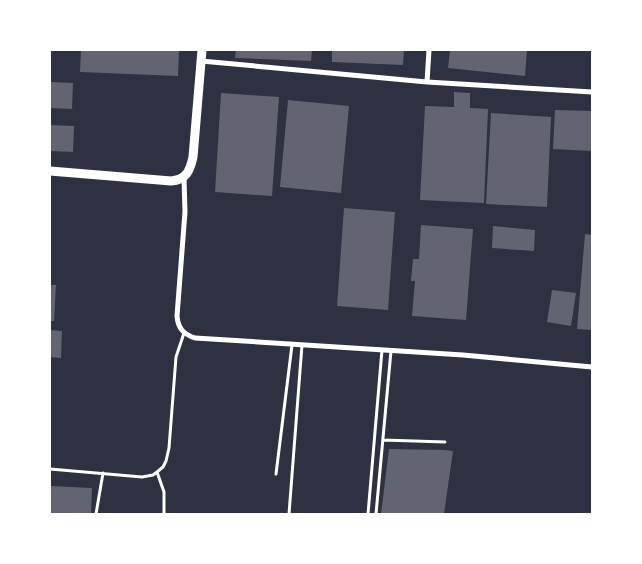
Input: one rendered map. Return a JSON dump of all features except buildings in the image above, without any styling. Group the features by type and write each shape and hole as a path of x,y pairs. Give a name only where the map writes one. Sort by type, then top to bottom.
{"street":[{"path":"202,50 193,157 190,170 184,178 185,212 177,316 179,327 184,333 195,338 463,355 592,367"},
{"path":"426,82 428,50"},
{"path":"201,61 426,82 592,92"},
{"path":"50,171 170,181 184,178"}],"lane":[{"path":"50,469 142,477 152,475 163,467 167,454 176,357 184,333"},
{"path":"276,474 292,344"},
{"path":"289,514 302,345"},
{"path":"368,514 382,350"},
{"path":"376,514 390,351"},
{"path":"383,440 445,442"},
{"path":"157,472 164,492 164,514"},
{"path":"96,514 103,473"}]}
